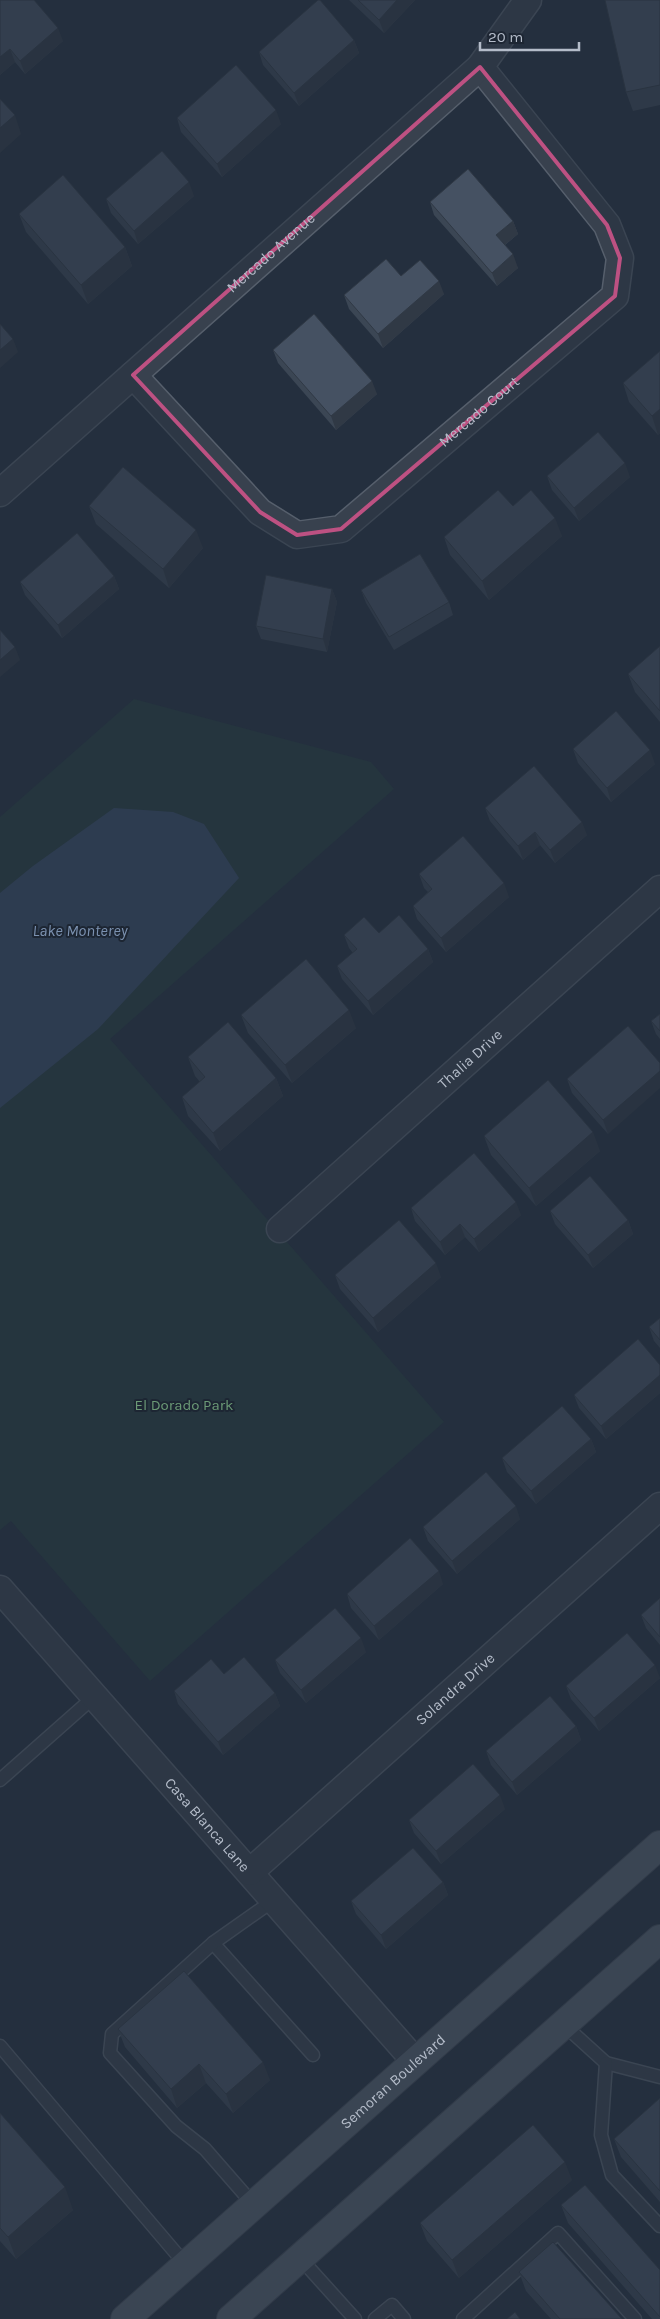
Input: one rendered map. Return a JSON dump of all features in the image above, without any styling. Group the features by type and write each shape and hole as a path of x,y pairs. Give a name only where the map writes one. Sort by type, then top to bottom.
{"main road":[{"name":"Semoran Boulevard","path":"126,2319 253,2204 660,1845"},
{"path":"231,2319 660,1939"}],"street":[{"name":"Mercado Avenue","path":"0,493 480,67 528,0"},
{"name":"Mercado Court","path":"133,375 260,512 297,535 341,529 615,296 620,258 608,225 480,67"},
{"name":"Thalia Drive","path":"280,1229 660,888"},
{"name":"Solandra Drive","path":"250,1872 660,1506"},
{"name":"Casa Blanca Lane","path":"0,1589 415,2061"}],"lane":[{"path":"0,1780 95,1696"},
{"path":"253,2204 205,2149 176,2126 110,2053 112,2034 213,1943 274,1900"},
{"path":"213,1943 313,2055"},
{"path":"564,2024 606,2063 660,2077"},
{"path":"0,2046 186,2265"},
{"path":"606,2063 602,2135 612,2175 660,2226"},
{"path":"463,2319 558,2233 635,2319"},
{"path":"300,2258 355,2319"},
{"path":"375,2319 392,2305 404,2319"}],"highlighted area":[{"path":"480,67 607,225 620,258 615,296 341,529 297,535 260,512 133,375"}],"green space":[{"name":"El Dorado Park","path":"134,699 371,762 394,789 110,1039 444,1422 150,1681 11,1521 0,1530 0,817"}],"water":[{"name":"Lake Monterey","path":"114,808 173,812 204,824 239,878 98,1029 0,1108 0,893 33,866"}],"building":[{"path":"0,0 34,0 58,28 20,61 10,49 0,57"},
{"path":"318,0 354,40 294,93 259,52"},
{"path":"358,0 397,0 379,20"},
{"path":"605,0 660,0 660,85 626,92"},
{"path":"236,65 276,110 217,164 177,118"},
{"path":"0,99 15,115 0,128"},
{"path":"162,151 189,182 134,231 106,199"},
{"path":"468,169 513,221 496,235 513,254 492,273 430,202"},
{"path":"63,175 125,247 81,285 19,214"},
{"path":"386,259 401,276 420,260 439,281 378,334 344,295"},
{"path":"314,314 372,381 331,416 273,350"},
{"path":"0,324 13,339 0,350"},
{"path":"660,351 660,409 652,416 623,383"},
{"path":"598,432 625,463 574,508 547,476"},
{"path":"123,467 196,530 163,569 89,506"},
{"path":"498,490 513,506 531,490 555,518 482,581 444,537"},
{"path":"77,533 114,576 58,625 20,582"},
{"path":"420,554 449,602 389,637 361,590"},
{"path":"266,575 332,589 323,639 256,626"},
{"path":"0,630 15,647 0,660"},
{"path":"660,646 660,711 628,674"},
{"path":"616,711 650,750 607,788 573,749"},
{"path":"534,766 582,822 550,850 535,832 518,846 485,808"},
{"path":"463,836 504,883 441,938 413,906 432,889 419,874"},
{"path":"399,915 428,949 368,1001 337,966 357,949 344,935 364,917 379,933"},
{"path":"306,959 349,1010 285,1065 241,1015"},
{"path":"660,1014 660,1031 651,1021"},
{"path":"228,1022 276,1078 213,1133 182,1097 205,1077 188,1057"},
{"path":"628,1026 660,1063 660,1071 603,1120 567,1079"},
{"path":"548,1080 593,1132 529,1188 484,1136"},
{"path":"474,1153 516,1202 474,1239 460,1224 440,1242 411,1208"},
{"path":"590,1176 628,1220 588,1255 550,1211"},
{"path":"399,1220 436,1263 373,1318 335,1275"},
{"path":"660,1318 660,1340 649,1327"},
{"path":"638,1339 660,1365 660,1375 601,1426 574,1395"},
{"path":"562,1406 591,1439 531,1491 502,1458"},
{"path":"486,1472 516,1506 452,1561 423,1527"},
{"path":"410,1538 439,1571 374,1626 347,1594"},
{"path":"660,1598 660,1637 641,1615"},
{"path":"335,1608 361,1638 301,1690 275,1660"},
{"path":"627,1633 655,1665 594,1718 566,1686"},
{"path":"244,1657 275,1693 218,1742 174,1691 211,1659 224,1674"},
{"path":"550,1696 576,1726 512,1782 486,1751"},
{"path":"473,1764 500,1795 436,1851 409,1820"},
{"path":"413,1848 443,1882 381,1935 351,1901"},
{"path":"184,1971 263,2062 226,2094 199,2064 171,2089 118,2029"},
{"path":"660,2098 660,2191 614,2139"},
{"path":"0,2113 65,2187 8,2237 0,2228"},
{"path":"533,2125 565,2162 452,2260 420,2223"},
{"path":"585,2185 660,2270 660,2317 561,2205"},
{"path":"553,2242 622,2319 560,2319 519,2272"},
{"path":"515,2312 520,2319 507,2319"}]}
